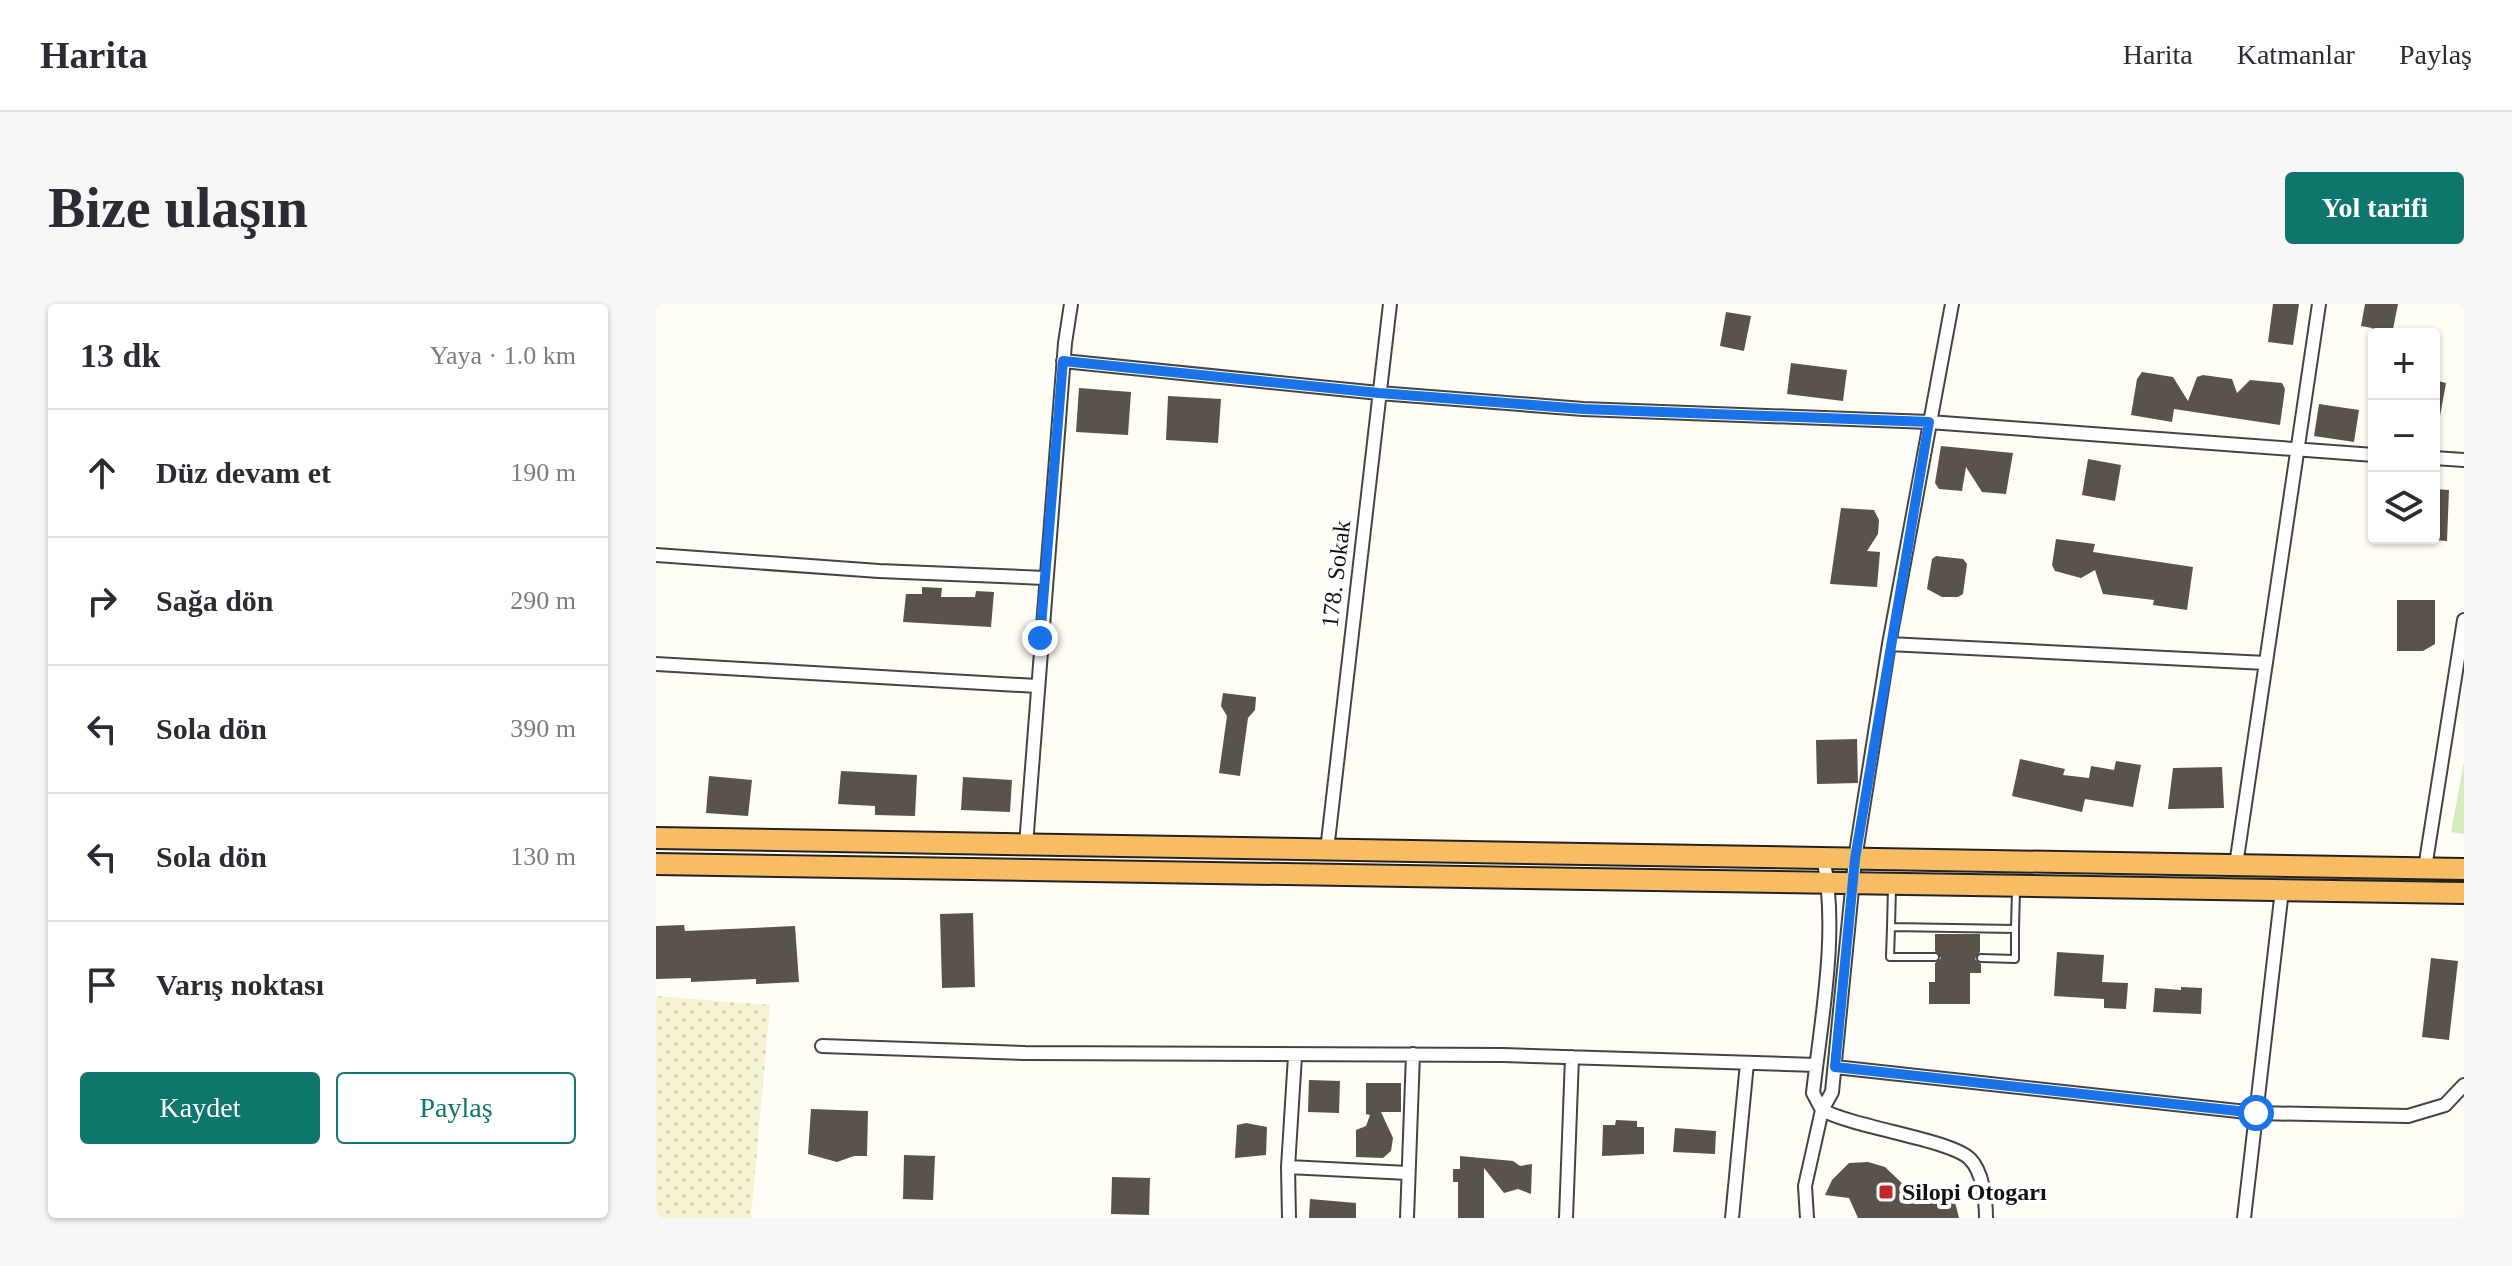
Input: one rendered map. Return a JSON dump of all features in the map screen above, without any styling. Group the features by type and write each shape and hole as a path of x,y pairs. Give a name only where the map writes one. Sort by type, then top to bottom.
{"highway":[{"path":"656,838 2464,869"},
{"path":"656,864 2464,893"}],"street":[{"path":"1026,845 1063,361 1071,304"},
{"name":"178. Sokak","path":"1327,850 1390,304"},
{"path":"1807,1218 1805,1186 1822,1110 1832,1092 1855,859 1889,644 1952,304"},
{"path":"2236,865 2319,304"},
{"path":"1063,361 1379,393 1583,409 1929,422 2368,455"},
{"path":"2440,458 2464,460"},
{"path":"656,555 1045,578"},
{"path":"2425,868 2464,620"},
{"path":"1889,644 2266,663"},
{"path":"656,664 1037,686"},
{"path":"1823,858 1829,883 1828,935 1813,1093 1822,1110 1853,1125 1952,1148 1971,1159 1985,1195 1986,1218"},
{"path":"2244,1218 2282,890"},
{"path":"822,1046 1025,1053 1572,1057 1816,1065"},
{"path":"1407,1218 1413,1054"},
{"path":"1289,1218 1288,1167 1295,1056"},
{"path":"1566,1218 1572,1057"},
{"path":"1732,1218 1747,1063"},
{"path":"1835,1067 2256,1113 2408,1116 2445,1105 2464,1085"},
{"path":"1288,1167 1408,1173"}],"lane":[{"path":"1892,884 1890,957 1935,957"},
{"path":"1981,958 2015,959 2016,886"},
{"path":"1891,927 2015,929"}],"shaded area":[{"path":"656,996 770,1005 751,1218 656,1218"}],"green space":[{"path":"2464,762 2464,834 2451,832"}],"building":[{"path":"2273,304 2299,304 2293,345 2268,342"},
{"path":"2365,304 2398,304 2393,328 2361,326"},
{"path":"1726,312 1751,316 1744,351 1720,346"},
{"path":"1791,363 1847,370 1843,401 1787,394"},
{"path":"2142,372 2173,377 2188,401 2197,377 2203,375 2232,379 2237,393 2250,380 2282,383 2285,389 2280,425 2174,409 2172,422 2131,415 2137,379"},
{"path":"2440,382 2446,383 2440,416"},
{"path":"1079,388 1131,392 1128,435 1076,432"},
{"path":"1168,396 1221,399 1218,443 1166,440"},
{"path":"2319,404 2359,410 2354,442 2314,436"},
{"path":"1941,446 2013,453 2006,494 1982,492 1966,467 1962,491 1939,489 1935,483"},
{"path":"2088,459 2121,465 2115,501 2082,495"},
{"path":"2440,489 2449,490 2447,541 2440,540"},
{"path":"1841,508 1874,510 1879,520 1878,534 1867,551 1880,552 1877,587 1830,584"},
{"path":"2056,539 2095,544 2093,552 2193,567 2187,610 2153,605 2154,600 2103,594 2095,570 2081,578 2055,571 2052,565"},
{"path":"1936,556 1963,559 1967,564 1963,594 1942,597 1927,589 1932,559"},
{"path":"922,587 942,588 941,597 975,597 976,591 994,592 991,627 903,622 906,594 922,594"},
{"path":"2397,600 2435,600 2435,644 2423,651 2397,651"},
{"path":"1223,693 1256,697 1255,710 1248,718 1240,776 1219,773 1227,716 1221,706"},
{"path":"1857,739 1858,783 1817,784 1816,740"},
{"path":"2020,759 2065,769 2063,775 2089,778 2091,766 2114,770 2116,761 2141,765 2133,807 2085,799 2082,812 2012,796"},
{"path":"2222,767 2224,808 2168,809 2173,768"},
{"path":"841,771 917,775 915,816 875,815 875,806 838,804"},
{"path":"709,776 752,780 748,816 706,813"},
{"path":"963,777 1012,780 1010,812 961,810"},
{"path":"973,913 975,987 942,988 940,914"},
{"path":"684,925 685,931 795,926 799,982 756,984 756,979 691,982 691,978 656,979 656,926"},
{"path":"1935,934 1980,934 1980,952 1975,959 1981,964 1981,973 1970,973 1970,1004 1929,1004 1929,982 1935,982 1935,963 1941,958 1935,951"},
{"path":"2057,952 2104,955 2102,982 2128,983 2126,1009 2104,1008 2104,999 2054,996"},
{"path":"2431,958 2458,961 2449,1040 2422,1037"},
{"path":"2181,987 2202,988 2201,1014 2153,1012 2155,988 2181,990"},
{"path":"1309,1080 1340,1081 1339,1113 1308,1112"},
{"path":"1366,1083 1401,1083 1401,1112 1381,1112 1393,1138 1391,1151 1383,1158 1356,1157 1356,1130 1366,1126 1370,1115 1366,1114"},
{"path":"811,1109 868,1111 867,1156 854,1156 837,1162 808,1154"},
{"path":"1616,1120 1637,1121 1637,1127 1644,1127 1644,1154 1602,1156 1603,1125 1615,1125"},
{"path":"1246,1123 1267,1127 1266,1155 1235,1158 1237,1125"},
{"path":"1675,1128 1716,1131 1715,1154 1673,1152"},
{"path":"904,1155 935,1156 933,1200 903,1199"},
{"path":"1460,1156 1513,1161 1520,1166 1532,1164 1531,1194 1518,1189 1504,1193 1484,1168 1484,1218 1458,1218 1458,1182 1453,1182 1453,1169 1460,1169"},
{"name":"Silopi Otogarı","path":"1868,1162 1885,1167 1907,1188 1953,1194 1959,1218 1858,1218 1849,1198 1825,1195 1832,1180 1849,1163"},
{"path":"1112,1177 1150,1178 1149,1215 1111,1214"},
{"path":"1310,1199 1356,1203 1356,1218 1309,1218"}],"place":[{"name":"Silopi Otogarı","path":"1886,1192"}],"route":[{"path":"1040,638 1063,361 1379,393 1583,409 1929,422 1855,859 1835,1067 2256,1113"}]}
